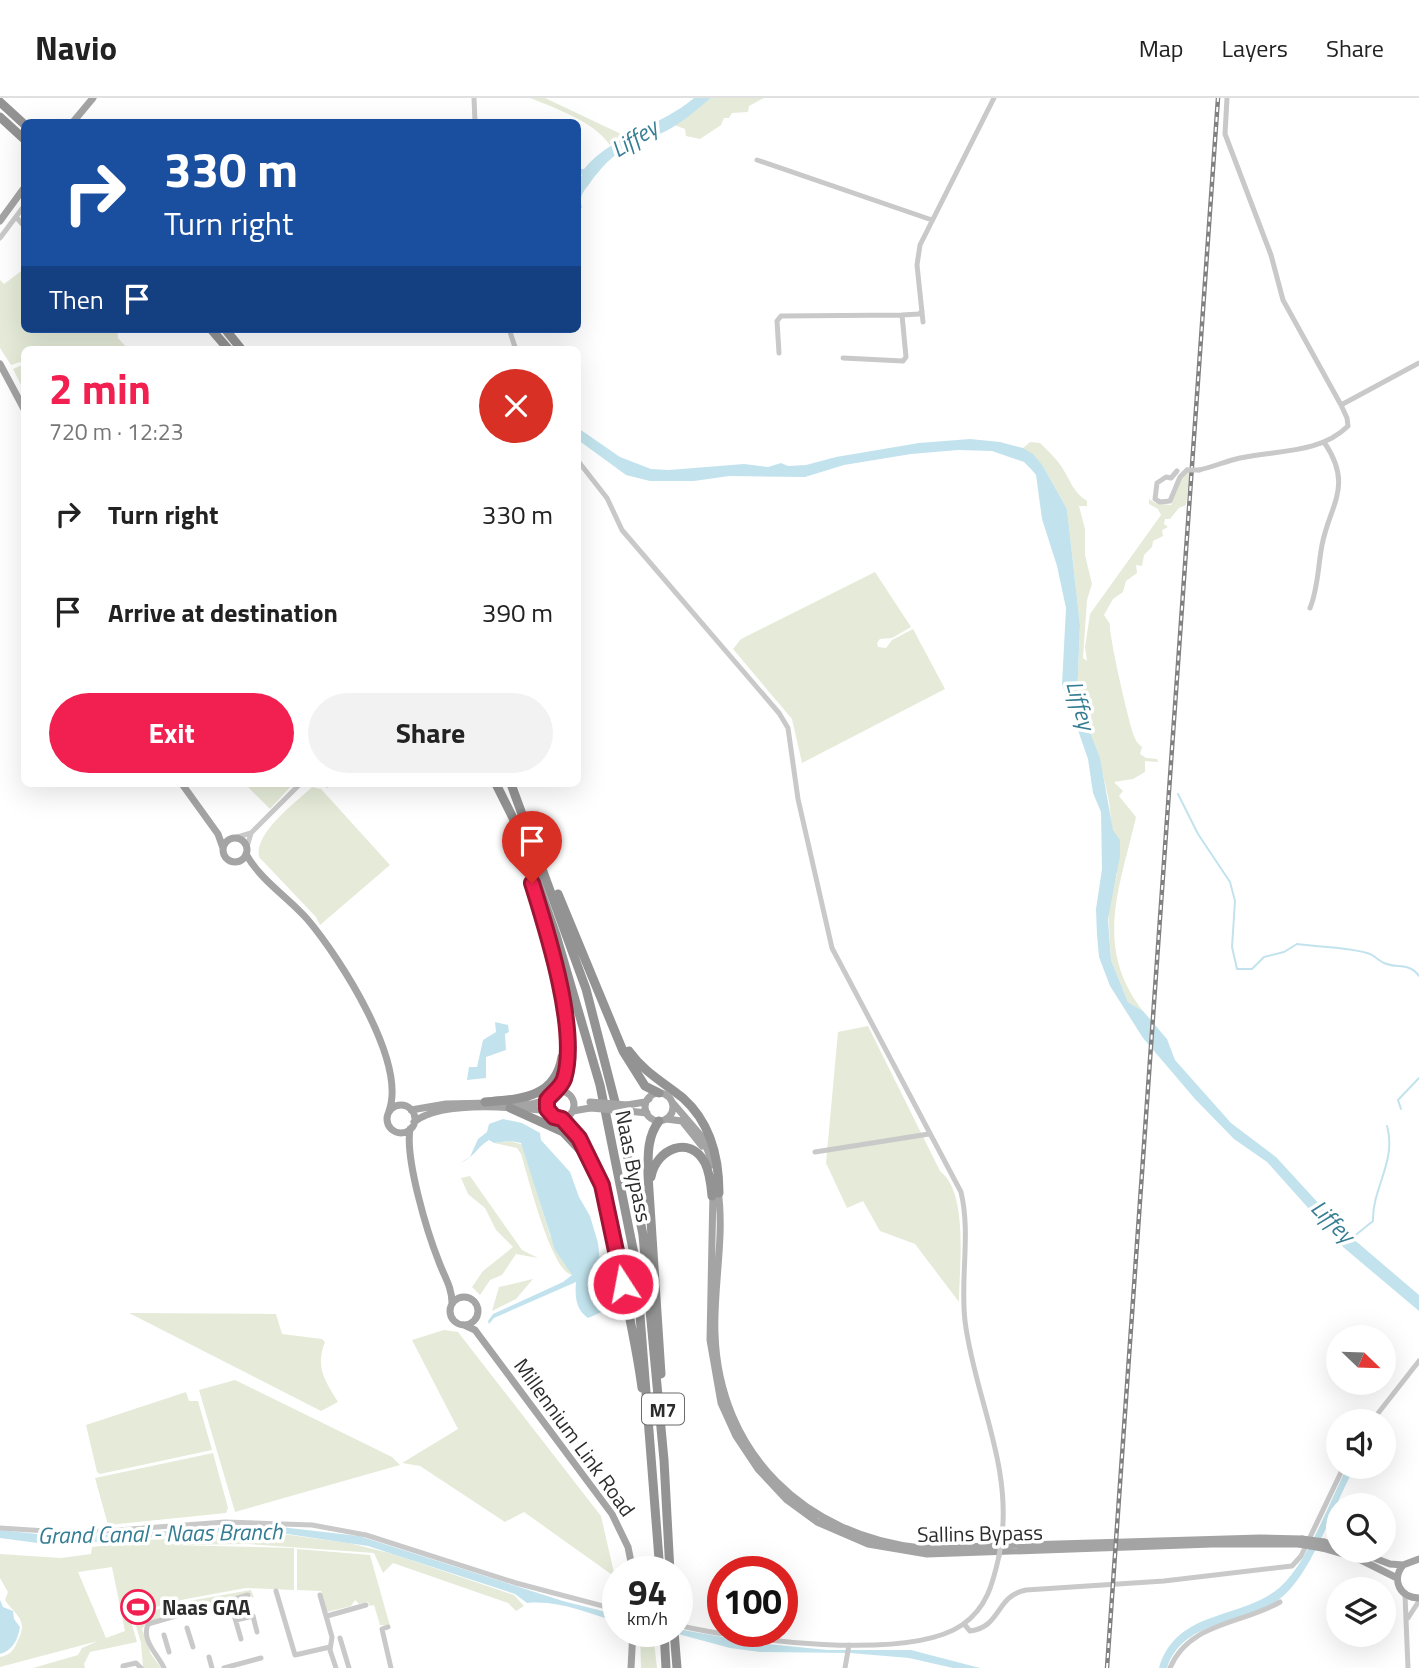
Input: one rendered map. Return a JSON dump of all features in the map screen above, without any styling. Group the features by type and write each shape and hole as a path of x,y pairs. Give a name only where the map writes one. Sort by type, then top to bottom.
{"highway":[{"path":"0,102 21,121"},
{"path":"0,117 21,136"},
{"name":"M7","path":"497,787 548,934 565,1020 566,1068 562,1084 556,1092"},
{"name":"Naas Bypass","path":"498,787 518,828 556,935 600,1085 636,1264 667,1556"},
{"name":"Naas Bypass","path":"512,787 586,989 623,1133 643,1235 664,1460 660,1556"},
{"name":"M7","path":"530,835 551,878 623,1051 645,1086 659,1093"},
{"name":"M7","path":"485,1102 525,1098 545,1089 559,1068 565,1020"},
{"name":"M7","path":"613,1026 647,1072 684,1100 706,1127 717,1157 716,1194"},
{"name":"M7","path":"510,1108 563,1132 597,1174"},
{"name":"M7","path":"562,1119 579,1138 597,1174 609,1211 634,1340 661,1515"},
{"name":"M7","path":"661,1515 663,1409 649,1148 652,1134 663,1120"},
{"name":"M7","path":"650,1195 653,1168 657,1159 665,1152 681,1147 695,1152 705,1163 716,1194"},
{"path":"665,1647 666,1668"},
{"path":"675,1647 677,1668"}],"main road":[{"path":"76,119 93,98"},
{"path":"0,221 21,192"},
{"path":"0,364 21,403"},
{"path":"184,787 218,834 227,859 254,869 307,920 348,976 381,1044 394,1088 407,1107 412,1125 408,1144 422,1207 438,1260 451,1289 452,1303 449,1310 452,1319 464,1325 475,1320"},
{"path":"218,834 241,839 254,869"},
{"path":"223,848 232,839"},
{"path":"237,862 247,851"},
{"path":"394,1088 387,1118 389,1126 408,1144"},
{"path":"389,1111 396,1106 485,1102 532,1104 547,1100 556,1092 562,1091 590,1105 627,1108 663,1120 672,1111 672,1102 659,1093 645,1102 627,1108"},
{"path":"571,1096 573,1111"},
{"path":"647,1113 649,1099"},
{"path":"547,1100 548,1111 554,1117 562,1119 573,1111 590,1105"},
{"name":"Sallins Bypass","path":"672,1102 706,1144 716,1194 715,1333 720,1382 736,1423 766,1471 798,1501 821,1517 875,1540 922,1548 1261,1538 1326,1545"},
{"path":"399,1133 424,1114 441,1110 510,1108 548,1111"},
{"name":"Sallins Bypass","path":"663,1120 682,1121 704,1148 716,1194"},
{"path":"451,1289 461,1297"},
{"path":"452,1303 461,1297 469,1297 477,1305 475,1330"},
{"name":"Millennium Link Road","path":"464,1325 475,1330 612,1514 629,1556"},
{"name":"Sallins Bypass","path":"1323,1545 1397,1578"},
{"path":"1387,1563 1402,1564 1419,1559"},
{"path":"1402,1564 1397,1578 1398,1586 1405,1595 1419,1600"},
{"path":"631,1668 632,1647"}],"street":[{"path":"474,98 475,119"},
{"path":"923,322 917,253 994,98"},
{"path":"1177,471 1171,478 1166,477 1157,483 1155,499 1160,502 1170,501 1187,470 1199,470 1240,458 1307,447 1324,442 1348,426 1341,405 1283,300 1271,255 1225,134 1227,98"},
{"path":"757,160 932,220"},
{"path":"0,238 21,210"},
{"path":"16,217 21,223"},
{"path":"779,353 777,321 781,316 902,315 919,314 922,311"},
{"path":"843,358 903,361 906,356 902,315"},
{"path":"1341,405 1419,363"},
{"path":"1310,608 1324,535 1338,496 1336,468 1324,442"},
{"path":"581,465 607,498 622,530 774,707 788,728 798,799 832,948 929,1134 956,1179 964,1205 965,1317 1004,1492 1004,1522 999,1556 986,1600 964,1624 942,1634 914,1640 848,1646 745,1639 693,1628"},
{"path":"232,839 251,833 297,787"},
{"path":"247,851 251,833"},
{"path":"815,1152 929,1134"},
{"path":"1381,1409 1419,1361"},
{"path":"964,1624 970,1631 986,1627 1008,1598 1026,1590 1164,1581 1292,1566 1301,1556 1338,1479"},
{"path":"0,1528 77,1533 225,1522 312,1525 366,1535 516,1583 602,1606"},
{"path":"276,1591 295,1655 330,1647"},
{"path":"164,1668 152,1653 146,1626 248,1595"},
{"path":"320,1595 333,1641 330,1647 336,1666 347,1661"},
{"path":"1405,1595 1408,1668"},
{"path":"1408,1618 1419,1600"},
{"path":"230,1601 241,1639"},
{"path":"1170,1668 1183,1647 1202,1632 1280,1602"},
{"path":"327,1616 366,1605"},
{"path":"184,1614 193,1647"},
{"path":"235,1615 253,1615 257,1632"},
{"path":"160,1620 169,1651"},
{"path":"387,1627 382,1629 391,1668"},
{"path":"340,1638 349,1668"},
{"path":"845,1668 848,1646"},
{"path":"209,1657 212,1668"},
{"path":"224,1668 248,1665 261,1658"},
{"path":"123,1668 136,1663 141,1668"}],"green space":[{"path":"530,98 545,98 621,134 610,145 581,119"},
{"path":"711,98 764,98 749,106 748,112 732,113 729,118 724,118 721,125 700,139 686,136 685,129 674,125"},
{"path":"21,271 21,333 117,333 118,338 125,346 21,346 21,364 11,365 0,348 0,280 4,284"},
{"path":"21,365 21,385 13,369"},
{"path":"1030,442 1040,443 1052,455 1076,491 1087,501 1087,506 1079,506 1085,529 1085,555 1092,584 1087,600 1083,658 1087,661 1085,647 1090,614 1161,515 1158,509 1149,504 1149,499 1155,503 1171,505 1184,473 1190,471 1186,505 1179,508 1170,519 1165,519 1164,524 1168,527 1162,530 1163,536 1153,541 1152,547 1144,555 1142,566 1136,565 1137,573 1126,581 1123,592 1113,599 1104,615 1110,624 1132,731 1142,747 1140,754 1146,758 1157,759 1158,762 1145,761 1145,772 1133,779 1114,782 1123,791 1119,796 1136,817 1118,892 1115,940 1119,964 1128,987 1143,1011 1128,1002 1111,960 1108,909 1117,874 1109,801 1099,757 1077,699 1080,625 1067,509 1043,466 1023,448"},
{"path":"875,572 911,627 892,638 880,639 878,647 886,648 892,640 913,629 945,689 802,763 792,719 733,649 741,639"},
{"path":"248,787 290,787 270,809"},
{"path":"312,787 321,789 390,865 320,925 316,917 259,857 259,848 269,829"},
{"path":"868,1026 955,1196 959,1213 961,1251 959,1302 915,1244 880,1231 863,1201 847,1208 826,1163 838,1032"},
{"path":"511,1141 523,1145 550,1236 572,1275 564,1270 548,1241 521,1154 517,1148 494,1143"},
{"path":"470,1176 522,1250 538,1258 516,1254 502,1275 490,1280 480,1295 472,1287 483,1271 513,1247 496,1230 485,1208 468,1194 461,1178"},
{"path":"533,1279 516,1299 492,1311 499,1287"},
{"path":"129,1313 276,1314 282,1334 322,1339 325,1342 321,1366 338,1402 321,1411"},
{"path":"444,1330 458,1332 601,1516 610,1556 602,1556 602,1568 524,1512 505,1522 420,1466 402,1463 458,1429 412,1340"},
{"path":"235,1380 392,1457 400,1465 235,1512 199,1390"},
{"path":"186,1392 189,1401 198,1401 212,1450 100,1474 97,1472 86,1425"},
{"path":"213,1453 228,1508 226,1513 108,1525 95,1478"},
{"path":"275,1533 349,1543 393,1554 514,1595 524,1606 516,1611 508,1603 393,1563 383,1573 374,1553 248,1544 169,1545 294,1548 294,1590 246,1588 186,1599 129,1614 137,1642 90,1652 84,1664 85,1668 33,1668 78,1655 82,1648 98,1641 0,1667 0,1657 12,1651 22,1626 19,1617 5,1600 8,1592 0,1578 0,1554 61,1558 91,1554 92,1547 184,1537","holes":["112,1567 125,1631 106,1638 78,1572"]},
{"path":"297,1549 370,1555 390,1626 380,1625 374,1605 370,1606 368,1602 359,1604 355,1600 351,1606 327,1612 321,1591 297,1590"},
{"path":"251,1590 254,1598 246,1594 147,1622 142,1629 151,1654 161,1668 143,1668 141,1643 133,1616 189,1601"},
{"path":"640,1647 655,1647 657,1668 641,1668"}],"water":[{"name":"Liffey","path":"694,98 711,98 672,128 616,155 581,197 581,169 609,147 681,108"},
{"name":"Liffey","path":"581,430 620,457 651,469 669,470 744,464 768,467 781,463 788,466 806,465 836,457 919,443 970,439 1000,442 1023,448 1033,454 1043,466 1067,509 1080,625 1077,699 1100,758 1113,830 1120,840 1120,856 1108,919 1111,960 1128,1002 1143,1011 1167,1039 1175,1060 1231,1123 1276,1157 1344,1231 1419,1295 1419,1311 1343,1247 1267,1162 1234,1139 1195,1099 1143,1038 1110,986 1099,957 1097,935 1096,909 1102,869 1101,812 1093,793 1088,759 1062,684 1066,608 1057,566 1042,519 1036,475 1031,469 1024,462 992,451 958,450 911,454 844,465 805,477 729,476 694,481 650,481 626,475 581,442"},
{"path":"495,1022 508,1025 509,1032 505,1034 506,1050 486,1057 486,1078 467,1080 469,1067 477,1067 483,1040 496,1032"},
{"path":"503,1119 522,1123 540,1133 541,1140 570,1172 579,1197 590,1216 598,1243 600,1264 603,1264 610,1282 610,1303 599,1314 588,1318 580,1310 576,1297 576,1282 494,1318 489,1324 493,1314 563,1282 572,1275 555,1250 521,1143 494,1143 489,1140 470,1157 478,1139 487,1132 489,1124"},
{"path":"1342,1479 1349,1479 1342,1493 1335,1493"},
{"path":"1326,1514 1326,1527 1313,1555 1293,1586 1282,1597 1268,1607 1218,1624 1187,1639 1175,1651 1167,1668 1159,1668 1167,1649 1194,1625 1247,1606 1279,1588 1289,1578"},
{"name":"Grand Canal - Naas Branch","path":"263,1525 359,1536 602,1611 602,1617 562,1605 527,1603 515,1594 368,1546 274,1532 211,1533 53,1545 0,1538 0,1530 84,1539 87,1536"},
{"path":"0,1600 3,1607 13,1611 14,1619 20,1627 14,1644 0,1654"},
{"path":"693,1632 707,1634 707,1642 693,1638"},
{"path":"726,1647 911,1650 980,1668 953,1668 909,1658 850,1653 760,1652"}],"waterway":[{"path":"1178,794 1198,834 1230,882 1235,901 1232,947 1237,969 1252,969 1264,957 1284,952 1297,944 1363,952 1389,965 1407,967 1419,976"},
{"path":"1401,1109 1398,1100 1419,1078"},
{"name":"Liffey","path":"1352,1238 1373,1221 1376,1197 1389,1151 1387,1126"}],"railway":[{"path":"1107,1668 1218,98"}],"place":[{"name":"Naas GAA","path":"138,1607"}],"route":[{"path":"532,883 548,934 567,1032 564,1077 560,1087 549,1096 547,1109 550,1115 562,1119 579,1138 602,1185 623,1284"}]}
